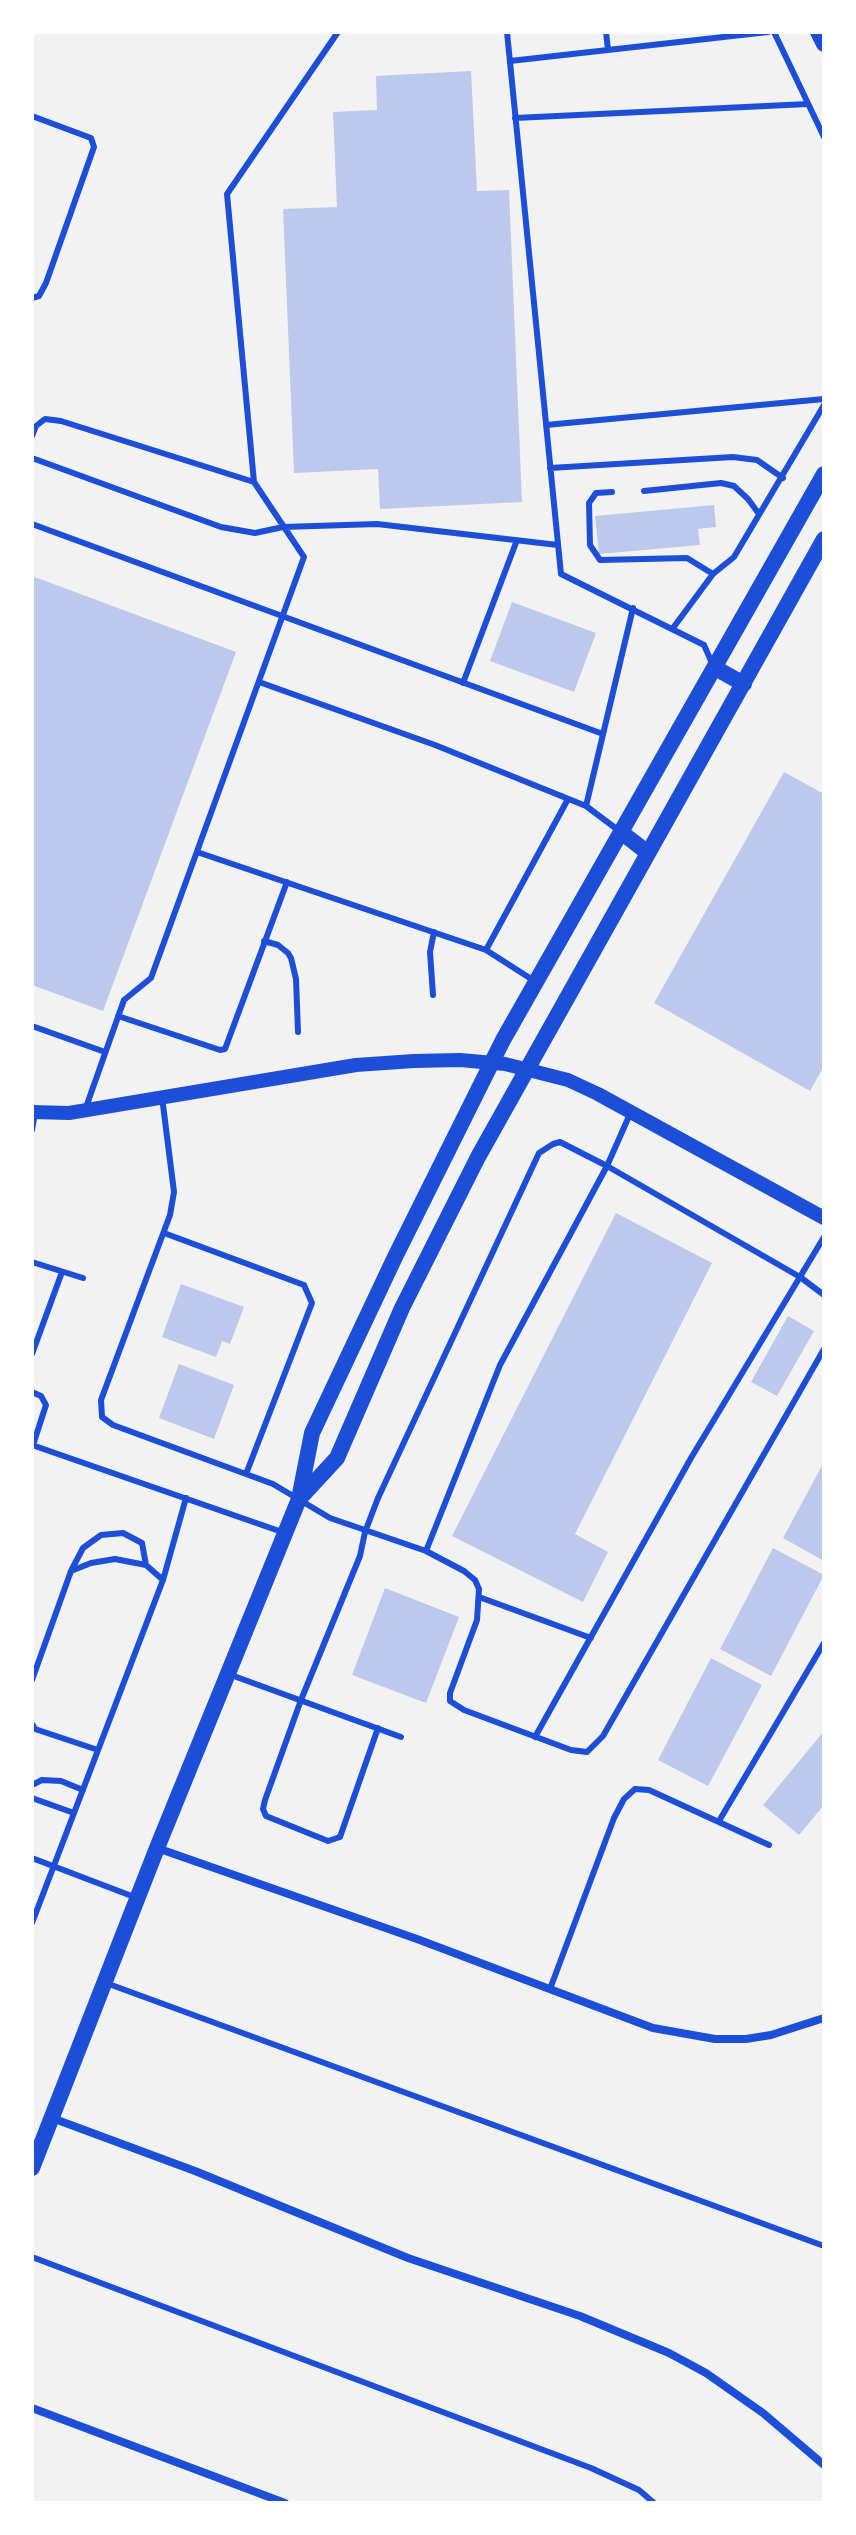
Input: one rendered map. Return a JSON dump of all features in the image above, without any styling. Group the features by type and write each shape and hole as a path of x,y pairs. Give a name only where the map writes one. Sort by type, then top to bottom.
{"main road":[{"path":"818,32 824,44"},
{"path":"32,2168 157,1848 299,1499 312,1433 395,1257 498,1064 536,982 824,474"},
{"path":"299,1499 337,1458 402,1308 478,1157 824,539"},
{"path":"715,668 744,684"},
{"path":"621,832 648,853"}],"street":[{"path":"33,1112 85,1110 356,1065 414,1061 498,1064 568,1080 631,1111 824,1218"},
{"path":"157,1848 417,1939 653,2028 715,2039 771,2035 824,2018"},
{"path":"52,2118 195,2171 408,2258 580,2316 669,2353 706,2373 763,2413 824,2465"},
{"path":"32,2408 285,2503"}],"lane":[{"path":"85,1110 124,1000 151,978 304,557 254,482 227,194 338,32"},
{"path":"507,32 561,574 704,645 715,668"},
{"path":"606,32 608,50"},
{"path":"510,61 768,32"},
{"path":"774,32 824,137"},
{"path":"515,118 808,104"},
{"path":"32,116 91,138 94,147 46,283 39,296 32,298"},
{"path":"546,425 824,399"},
{"path":"673,628 713,574 734,557 824,405"},
{"path":"32,436 36,426 45,419 61,421 254,482"},
{"path":"550,468 733,457 757,460 783,478"},
{"path":"32,458 221,527 255,533 283,527 377,524 558,545"},
{"path":"644,491 706,483 734,486 759,514"},
{"path":"612,492 596,493 589,503 590,545 600,560 687,558 713,574"},
{"path":"32,524 603,734"},
{"path":"463,683 517,540"},
{"path":"586,806 633,608"},
{"path":"259,682 435,745 586,806 621,832"},
{"path":"486,950 568,799"},
{"path":"197,852 486,950 536,982"},
{"path":"118,1016 220,1050 225,1049 287,882"},
{"path":"433,995 430,952 434,932"},
{"path":"264,941 278,945 291,958 296,979 298,1032"},
{"path":"32,1026 105,1052"},
{"path":"162,1097 174,1192 170,1215 101,1400 102,1417 113,1425 273,1484 330,1518 426,1551 475,1580 479,1597 477,1620 450,1693 450,1701 457,1707 535,1737 581,1753 587,1752 603,1736 824,1349"},
{"path":"426,1551 500,1365 607,1166 631,1111"},
{"path":"32,1130 33,1112"},
{"path":"378,1728 345,1828 335,1841 266,1816 263,1809 301,1700 360,1556 365,1532 391,1469 539,1153 560,1142 800,1277 824,1295"},
{"path":"164,1233 304,1285 312,1303 246,1474"},
{"path":"535,1737 691,1458 824,1237"},
{"path":"32,1262 83,1278"},
{"path":"32,1354 62,1272"},
{"path":"32,1392 41,1396 46,1405 32,1445 286,1533"},
{"path":"32,1923 163,1580 186,1498"},
{"path":"32,1680 71,1571 83,1548 101,1535 123,1533 142,1543 146,1565"},
{"path":"71,1571 91,1563 115,1559 146,1565 163,1580"},
{"path":"479,1597 591,1638"},
{"path":"719,1821 824,1643"},
{"path":"229,1674 401,1737"},
{"path":"32,1724 35,1729 98,1750"},
{"path":"32,1785 42,1780 61,1781 83,1790"},
{"path":"550,1989 614,1818 624,1799 635,1789 649,1790 769,1845"},
{"path":"32,1798 74,1813"},
{"path":"32,1858 137,1899"},
{"path":"105,1983 824,2246"},
{"path":"32,2257 591,2468 639,2490 654,2503"}],"building":[{"path":"471,71 477,191 509,190 522,502 380,509 378,469 294,473 283,209 337,207 333,112 377,110 376,76"},
{"path":"714,505 716,527 698,529 700,545 599,554 595,516"},
{"path":"32,576 236,652 103,1011 32,985"},
{"path":"512,602 596,633 574,692 490,661"},
{"path":"784,772 824,794 824,1066 810,1091 654,1003"},
{"path":"616,1213 712,1263 575,1534 608,1552 583,1602 452,1536"},
{"path":"181,1284 244,1307 230,1344 222,1341 216,1357 162,1337"},
{"path":"788,1316 814,1331 777,1396 751,1382"},
{"path":"179,1364 234,1385 214,1439 159,1418"},
{"path":"824,1462 824,1561 783,1538"},
{"path":"773,1548 824,1575 771,1676 720,1649"},
{"path":"385,1588 459,1617 426,1703 352,1675"},
{"path":"711,1658 762,1685 708,1786 658,1760"},
{"path":"824,1731 824,1805 799,1835 763,1805"}]}
